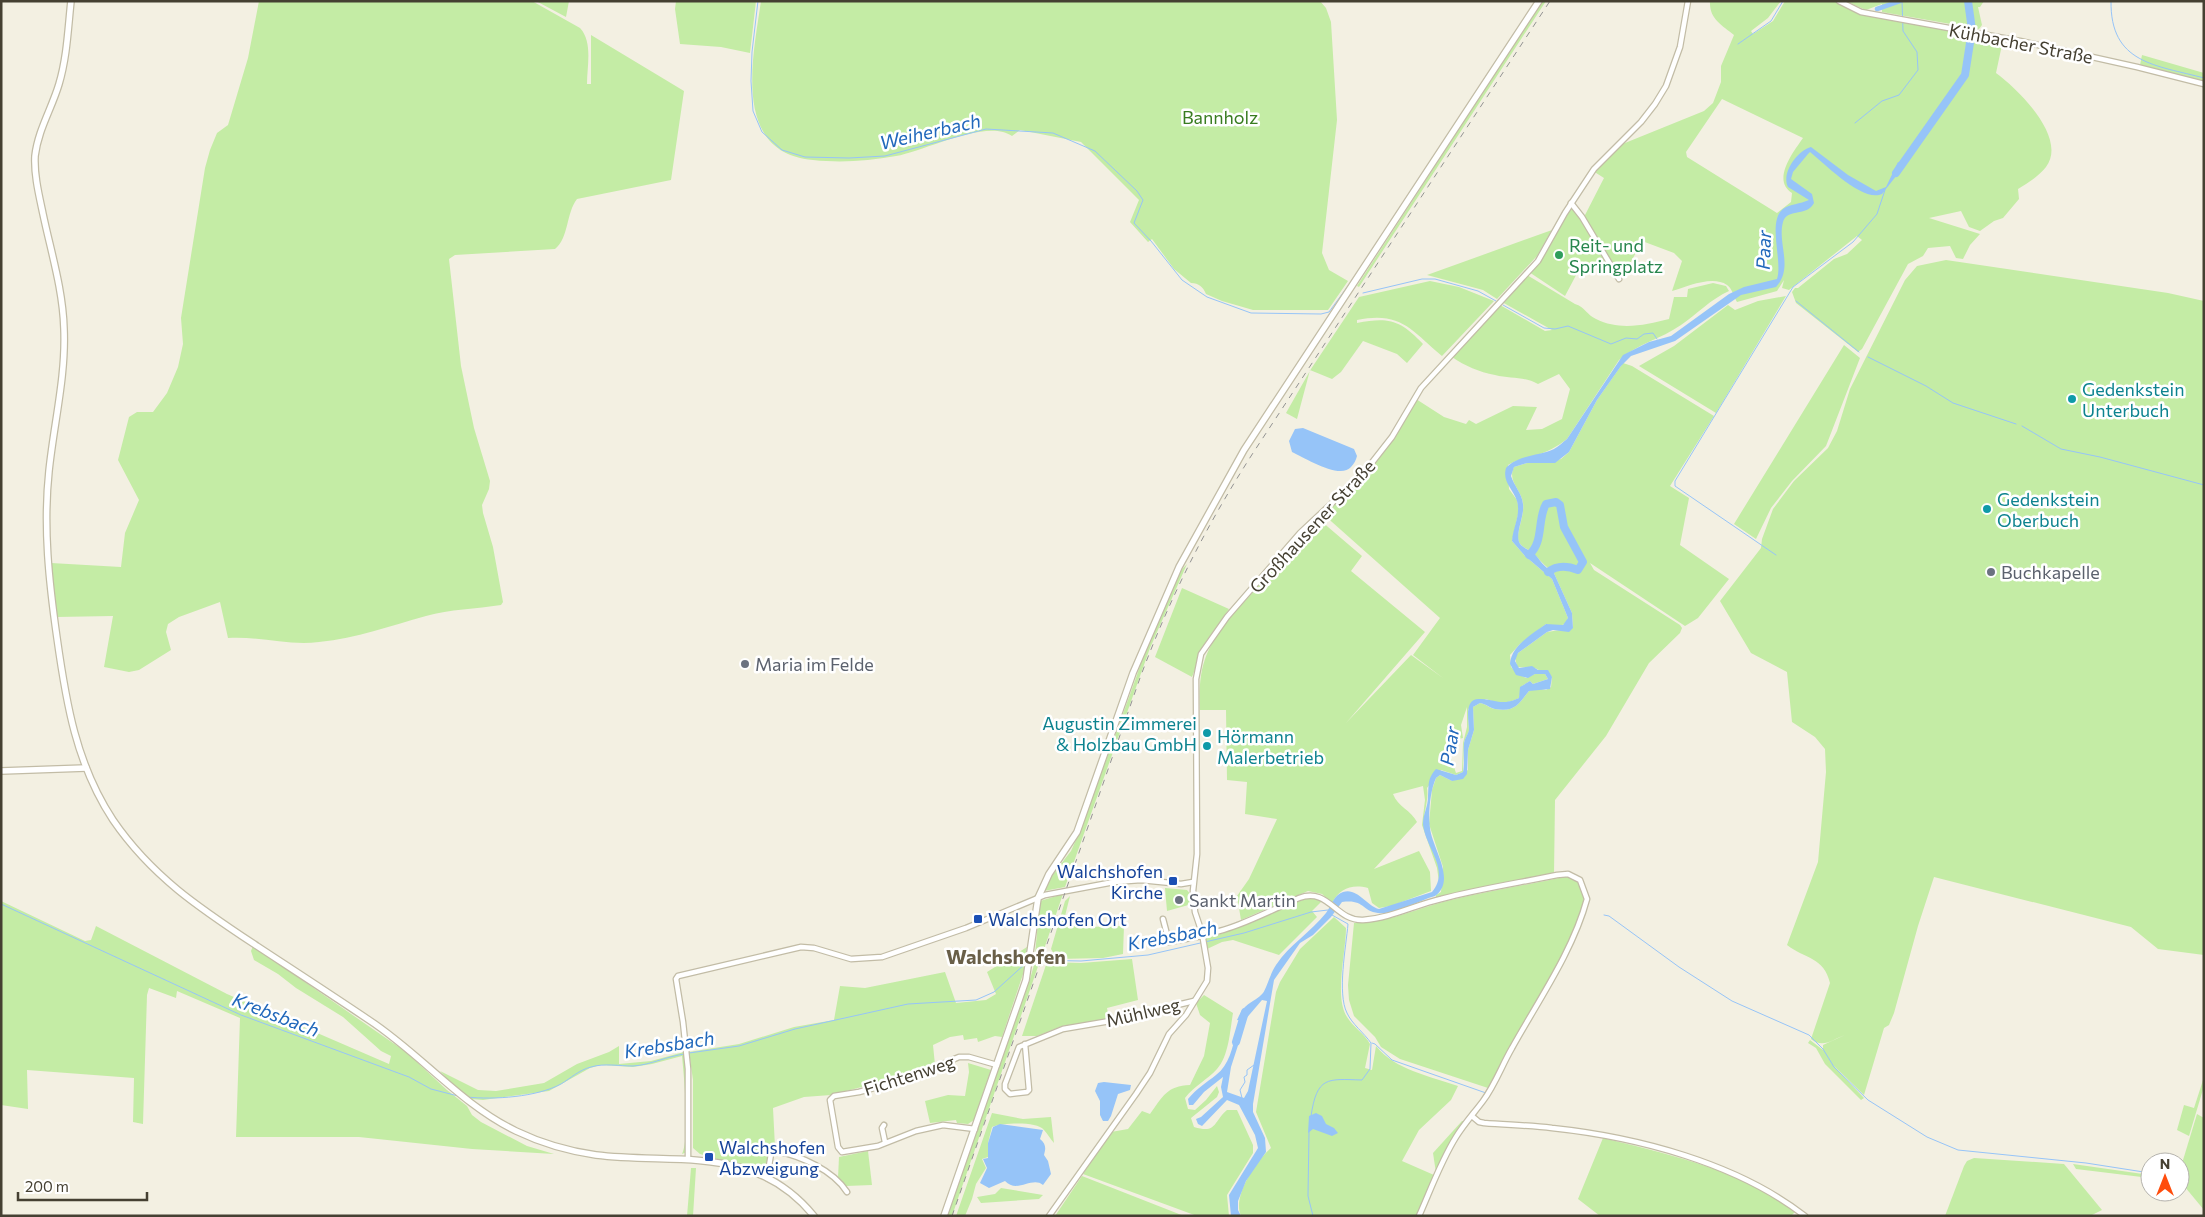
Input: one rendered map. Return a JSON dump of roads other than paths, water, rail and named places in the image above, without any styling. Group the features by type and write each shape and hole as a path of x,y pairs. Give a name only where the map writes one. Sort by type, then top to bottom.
{"street":[{"path":"71,1 63,68 56,93 40,134 35,160 39,197 62,301 64,326 64,362 49,470 47,564 66,699 72,728 86,768 100,798 126,837 156,872 183,897 397,1039 453,1089 514,1130 565,1149 617,1157 688,1158 733,1165 766,1178 791,1193 814,1216"},
{"path":"944,1216 1026,980 1038,898 1049,874 1077,832 1148,637 1179,566 1244,450 1539,1"},
{"name":"Großhausener Straße","path":"1193,888 1197,854 1196,679 1201,654 1227,617 1300,533 1363,474 1392,437 1414,398 1429,379 1538,261 1571,203 1594,169 1641,122 1666,86 1680,47 1688,1"},
{"name":"Kühbacher Straße","path":"1839,1 1861,12 1968,31 2137,67 2204,84"},
{"path":"1571,203 1582,217 1619,279"},
{"path":"1,771 86,768"},
{"path":"1163,919 1169,942 1202,937 1226,929 1305,896 1315,895 1350,918 1372,919 1397,914 1453,895 1557,875 1568,874 1580,880 1587,899 1567,948 1490,1091 1475,1111 1473,1117 1457,1136 1448,1152 1419,1216"},
{"path":"688,1158 689,1081 683,1022 676,986 676,978 680,975 801,947 814,948 851,959 882,958 966,928 1038,898 1114,882 1141,880 1181,884 1193,888"},
{"path":"1181,884 1193,882"},
{"name":"Mühlweg","path":"1025,1044 1063,1029 1110,1021 1194,1001 1207,981 1208,968 1195,912 1193,888"},
{"path":"1049,1216 1136,1094 1150,1073 1169,1034 1186,1015 1194,1001"},
{"path":"1025,1044 1029,1090 1027,1092 1010,1094 1005,1089 1005,1084 1017,1051 1025,1044"},
{"name":"Fichtenweg","path":"885,1142 878,1146 845,1153 840,1152 830,1100 834,1096 859,1092 900,1081 959,1057 969,1057 997,1065"},
{"path":"1473,1117 1478,1122 1484,1123 1590,1133 1689,1158 1761,1187 1805,1216"},
{"path":"884,1125 882,1128 885,1142 916,1130 943,1125 975,1129"},
{"path":"766,1178 771,1154 776,1151 797,1157 824,1170 842,1185 846,1192"}],"water":[{"path":"1811,147 1848,175 1876,191 1886,187 1898,162 1904,166 1882,194 1874,195 1855,188 1810,152 1793,172 1791,179 1812,194 1814,203 1807,210 1789,215 1783,222 1782,239 1785,263 1784,272 1776,287 1741,295 1675,341 1631,356 1621,366 1597,400 1569,452 1555,463 1527,463 1514,467 1511,476 1523,504 1519,541 1521,545 1534,553 1545,566 1553,571 1572,613 1573,628 1569,632 1553,630 1547,632 1518,653 1515,661 1519,668 1532,666 1538,670 1548,670 1552,677 1550,689 1529,691 1516,706 1508,709 1495,709 1480,703 1473,707 1474,730 1468,750 1467,774 1463,779 1452,781 1440,775 1436,778 1431,796 1429,809 1430,828 1444,873 1441,889 1435,896 1399,910 1385,913 1373,912 1355,902 1342,902 1331,917 1313,935 1300,943 1274,980 1253,1104 1253,1112 1265,1138 1266,1152 1246,1181 1238,1201 1238,1210 1241,1216 1231,1216 1229,1195 1258,1148 1255,1135 1239,1105 1227,1100 1202,1126 1198,1124 1196,1119 1201,1117 1223,1097 1221,1087 1223,1077 1204,1092 1193,1105 1189,1105 1188,1099 1224,1066 1232,1050 1236,1032 1242,1033 1231,1067 1227,1092 1244,1098 1248,1091 1267,1001 1262,1000 1244,1021 1237,1020 1243,1009 1263,993 1274,968 1281,958 1320,920 1340,893 1353,892 1379,909 1432,892 1439,875 1423,824 1428,801 1429,782 1436,769 1456,775 1463,772 1464,742 1469,730 1469,705 1475,699 1504,702 1513,700 1519,698 1520,687 1530,681 1533,684 1548,679 1545,674 1535,674 1528,678 1516,675 1510,664 1511,658 1518,646 1529,636 1546,624 1563,625 1568,618 1552,579 1525,556 1512,541 1518,506 1505,477 1506,468 1522,458 1554,449 1567,439 1623,355 1649,342 1671,336 1729,294 1744,287 1777,279 1776,223 1778,215 1786,207 1809,200 1788,187 1787,175 1796,158"},
{"path":"1303,428 1354,449 1357,456 1353,465 1346,470 1331,470 1292,452 1289,441 1295,429"},
{"path":"1098,1083 1131,1085 1130,1090 1118,1094 1108,1121 1103,1121 1100,1115 1100,1101 1095,1091"},
{"path":"1316,1113 1322,1116 1326,1124 1334,1128 1338,1133 1332,1136 1313,1129 1308,1133 1309,1116"},
{"path":"1000,1124 1043,1130 1040,1139 1044,1144 1044,1155 1048,1161 1051,1174 1043,1185 1034,1182 1014,1186 1005,1181 989,1188 980,1183 987,1168 983,1159 988,1158 988,1143 993,1127"}],"waterway":[{"name":"Weiherbach","path":"758,1 752,52 753,111 762,132 782,150 805,157 849,158 885,156 986,129 1053,133 1095,151 1137,191 1143,200 1134,223 1182,280 1207,297 1251,313 1321,314 1329,312 1348,286"},
{"path":"1738,44 1771,21 1783,1"},
{"path":"1877,9 1900,1"},
{"path":"1855,123 1882,101 1899,95 1918,70 1917,52 1903,31 1902,1"},
{"name":"Paar","path":"1896,173 1965,75 1972,30 1968,1"},
{"path":"2111,1 2113,22 2118,38 2127,50 2153,65 2204,78"},
{"path":"1776,555 1675,486 1675,481 1793,287 1853,242 1877,214 1885,190"},
{"name":"Weiherbach","path":"1363,293 1422,279 1435,279 1478,291 1496,301"},
{"path":"1796,301 1859,352"},
{"name":"Weiherbach","path":"1503,305 1544,328 1555,329 1568,326 1611,344 1626,338 1637,339 1644,334 1653,333 1657,339"},
{"path":"1868,357 1926,386 1953,403 2016,424"},
{"path":"2022,426 2061,449 2100,457 2204,485"},
{"name":"Paar","path":"1529,555 1537,544 1543,510 1546,504 1556,502 1560,505 1564,527 1583,562 1578,570 1563,567 1555,568 1548,572"},
{"name":"Krebsbach","path":"1,904 241,1015 409,1077 431,1089 458,1096"},
{"name":"Krebsbach","path":"1031,960 1081,961 1148,955 1244,933 1311,912 1328,910"},
{"path":"1311,1116 1317,1093 1326,1083 1332,1080 1362,1080 1370,1069 1371,1043 1352,1021 1344,1004 1342,982 1348,924 1332,915"},
{"path":"1604,915 1609,916 1679,967 1732,1001 1809,1035 1823,1049 1834,1067 1868,1100 1927,1137 1958,1150 2086,1163 2140,1171"},
{"name":"Krebsbach","path":"689,1053 739,1046 795,1029 908,1004 976,1000 994,992 1026,963"},
{"name":"Paar","path":"1236,1042 1245,1012"},
{"path":"1372,1043 1392,1060 1486,1093"},
{"name":"Krebsbach","path":"467,1097 502,1098 528,1095 561,1084 575,1074 591,1067 606,1065 633,1066 685,1054"},
{"path":"1242,1098 1240,1090 1245,1082 1244,1077 1247,1075 1247,1070 1254,1065"},
{"path":"1309,1132 1308,1196 1313,1216"}],"railway":[{"path":"952,1216 1140,678 1164,619 1190,563 1253,453 1550,1"}],"place":[{"name":"Reit- und Springplatz","path":"1559,255"},
{"name":"Gedenkstein Unterbuch","path":"2072,399"},
{"name":"Gedenkstein Oberbuch","path":"1987,509"},
{"name":"Buchkapelle","path":"1991,572"},
{"name":"Maria im Felde","path":"745,664"},
{"name":"Augustin Zimmerei & Holzbau GmbH","path":"1207,733"},
{"name":"Hörmann Malerbetrieb","path":"1207,746"},
{"name":"Walchshofen Kirche","path":"1173,881"},
{"name":"Sankt Martin","path":"1179,900"},
{"name":"Walchshofen Ort","path":"978,919"},
{"name":"Walchshofen Abzweigung","path":"709,1157"}],"district":[{"name":"Walchshofen","path":"1006,956"}],"park label":[{"name":"Bannholz","path":"1220,117"}]}
